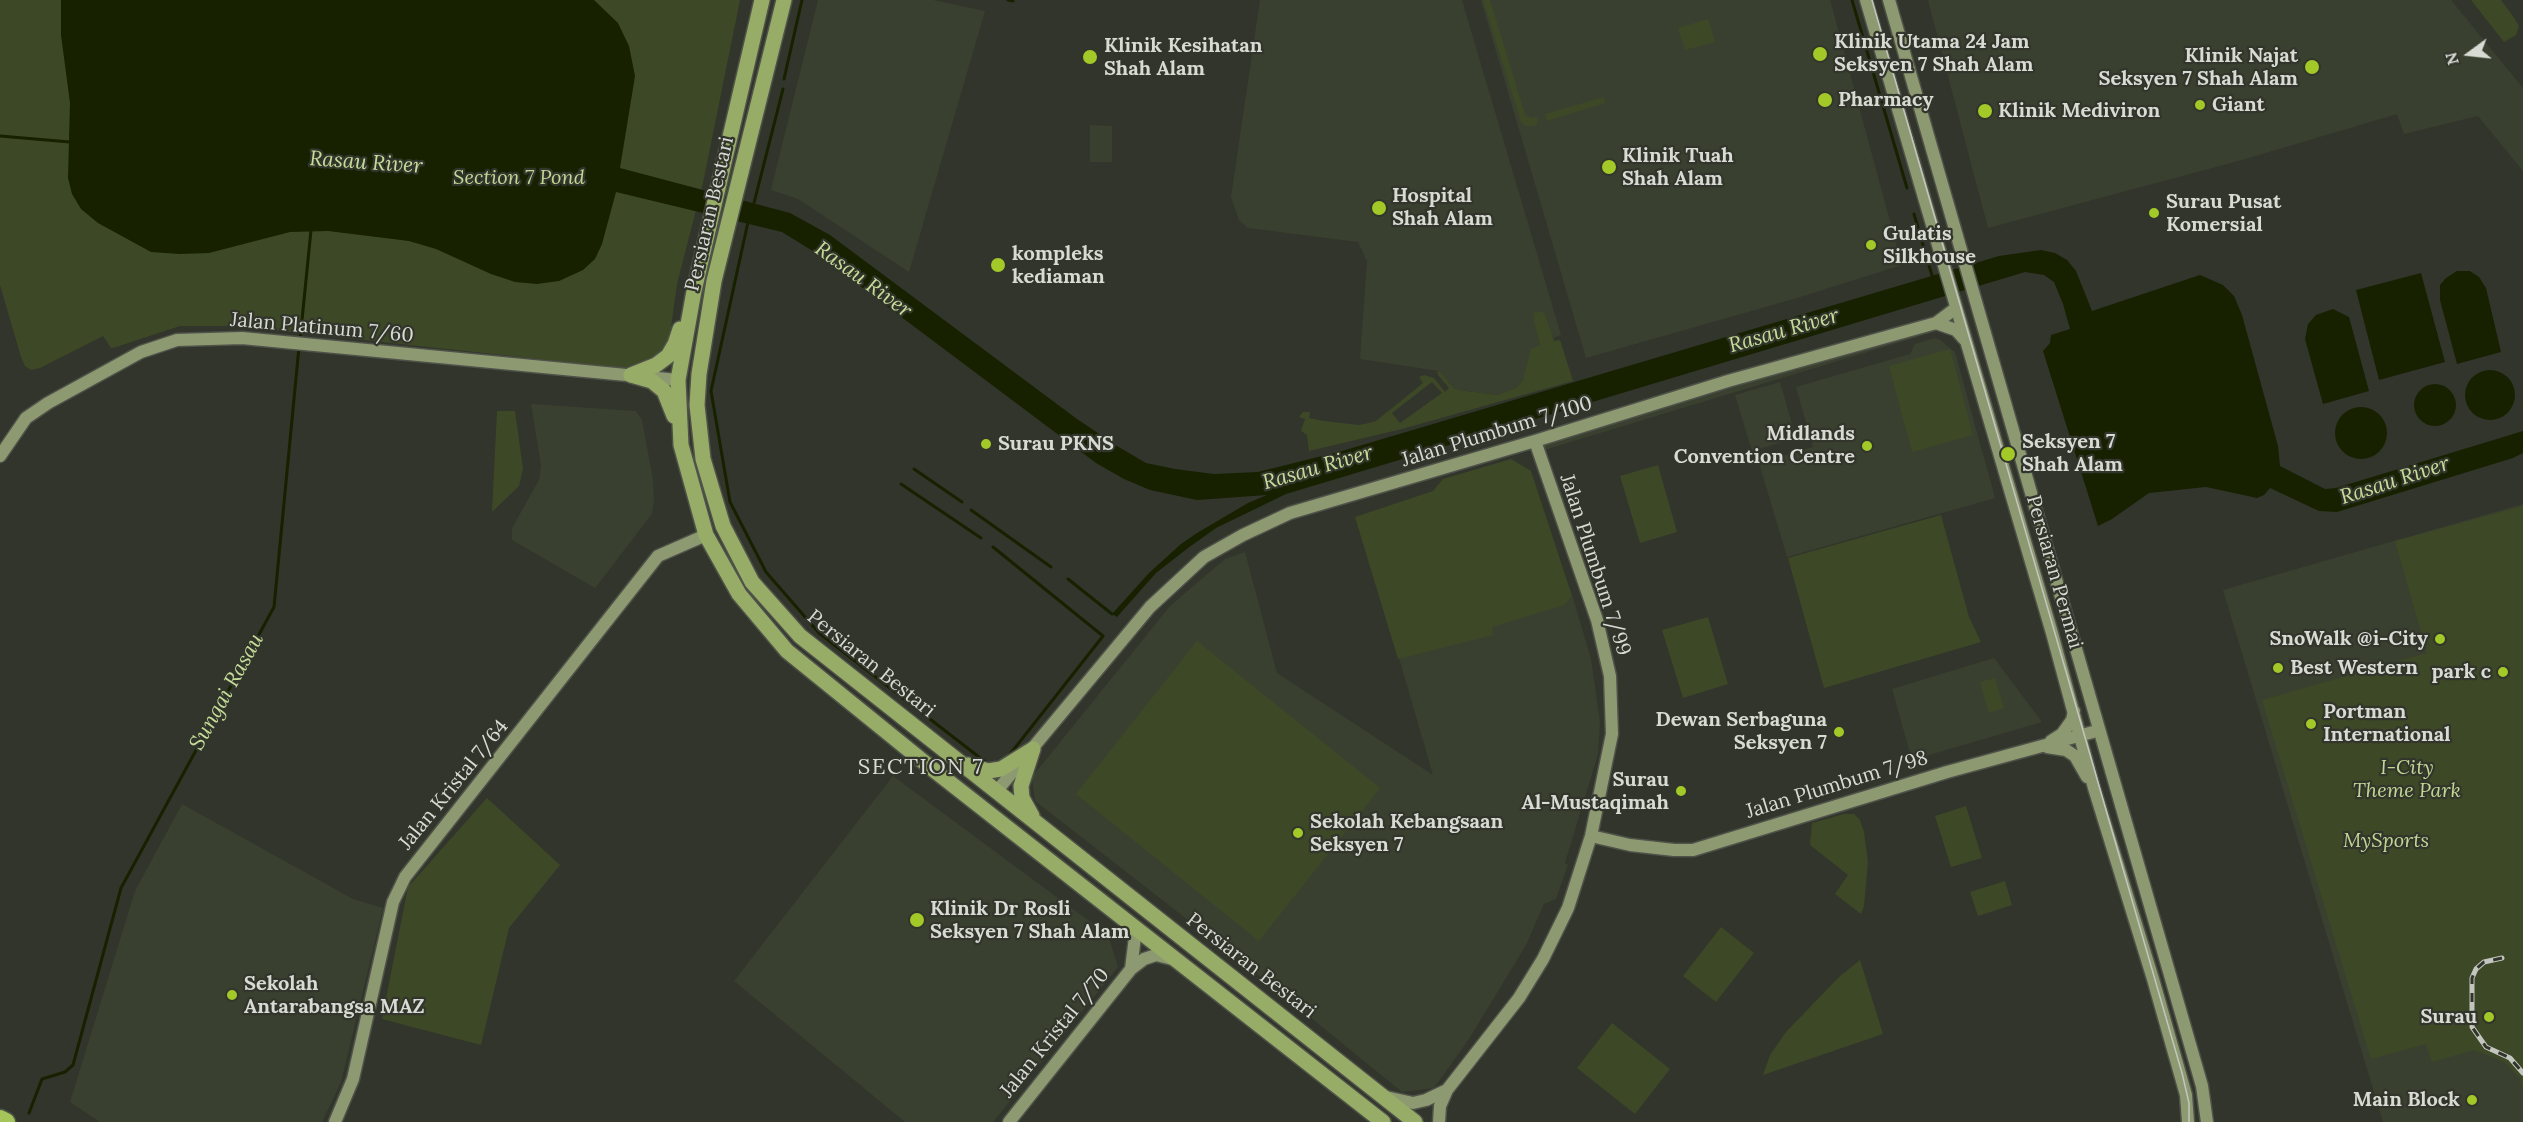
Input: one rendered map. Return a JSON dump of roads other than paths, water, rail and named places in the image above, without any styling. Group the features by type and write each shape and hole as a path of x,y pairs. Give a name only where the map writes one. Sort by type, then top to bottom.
{"highway":[{"path":"0,1119 6,1122"}],"main road":[{"name":"Persiaran Bestari","path":"761,0 694,291 678,380 681,445 706,535 739,594 787,651 935,771 1383,1122"},
{"name":"Persiaran Bestari","path":"784,0 714,281 699,374 697,405 703,459 723,526 753,582 800,636 1415,1122"},
{"path":"678,380 687,373 692,360 702,310 714,281"},
{"path":"631,375 656,365 668,356 675,344 694,291"},
{"path":"631,375 652,381 664,391 672,406 681,445"},
{"path":"955,759 988,771 1001,769 1033,749"},
{"path":"1033,749 1021,786 1022,798 1041,828"},
{"path":"996,792 1001,811 1081,885"}],"street":[{"name":"Persiaran Permai","path":"1866,0 2074,711 2087,734 2094,788 2186,1095 2188,1122"},
{"name":"Persiaran Permai","path":"1889,0 2202,1086 2207,1122"},
{"path":"1978,304 2002,358 2024,434 2073,618 2081,668"},
{"path":"1955,306 1936,323 1956,330 1966,340"},
{"name":"Jalan Plumbum 7/100","path":"996,792 1150,607 1204,557 1290,513 1728,381 1936,323"},
{"name":"Jalan Platinum 7/60","path":"0,456 26,418 48,403 141,352 177,340 242,338 678,380"},
{"name":"Jalan Plumbum 7/99","path":"1447,1090 1519,998 1544,959 1568,908 1592,836 1612,734 1610,676 1597,620 1535,441"},
{"name":"Jalan Kristal 7/64","path":"335,1122 353,1079 393,902 405,877 658,556 706,535"},
{"path":"2070,630 2074,668 2087,734 2110,792 2122,809"},
{"path":"2042,746 2062,734 2072,720 2074,711"},
{"name":"Jalan Plumbum 7/98","path":"1592,836 1630,845 1693,850 1947,772 2087,734"},
{"path":"2042,746 2066,750 2075,756 2094,788"},
{"path":"1131,924 1134,937 1131,969"},
{"path":"1131,969 1144,959 1156,955 1179,961"},
{"name":"Jalan Kristal 7/70","path":"1009,1122 1131,969"},
{"path":"1382,1096 1413,1103 1426,1100 1447,1090"},
{"path":"1439,1122 1440,1106 1447,1090"}],"water":[{"name":"Section 7 Pond","path":"61,0 594,0 618,23 629,46 635,76 620,168 790,213 830,235 1077,419 1117,446 1146,463 1175,469 1214,474 1258,472 1342,451 1999,256 2041,250 2055,253 2067,260 2076,271 2092,311 2200,275 2223,285 2234,296 2242,315 2278,446 2280,466 2325,489 2336,488 2523,431 2523,453 2337,512 2319,511 2270,488 2264,495 2257,498 2206,487 2149,493 2098,526 2043,351 2050,343 2051,335 2070,329 2063,304 2054,282 2044,275 2025,272 1286,494 1216,528 1188,548 1156,573 1117,617 1112,614 1149,573 1181,544 1248,503 1267,495 1197,500 1150,490 1124,479 1096,463 816,253 782,232 616,192 602,244 595,259 583,270 559,281 537,284 515,282 491,274 436,249 409,241 328,231 290,232 209,253 151,252 98,223 81,209 72,194 68,178 70,103 61,35"},
{"path":"2457,271 2470,271 2479,277 2486,288 2501,352 2457,364 2440,300 2440,285"},
{"path":"2421,273 2445,362 2379,380 2356,290"},
{"path":"2333,309 2349,317 2369,391 2323,404 2305,339 2308,324 2316,315"},
{"path":"2485,370 2495,370 2508,377 2515,390 2515,400 2508,413 2495,420 2485,420 2476,416 2469,409 2465,400 2465,390 2469,381 2476,374"},
{"path":"2435,384 2450,390 2456,405 2450,420 2435,426 2420,420 2414,405 2420,390"},
{"path":"2356,407 2366,407 2375,411 2383,419 2387,433 2383,447 2375,455 2366,459 2356,459 2347,455 2339,447 2335,438 2335,428 2339,419 2347,411"}],"waterway":[{"path":"784,79 802,0"},
{"path":"1008,0 1013,1"},
{"path":"1852,0 1907,188"},
{"path":"754,203 783,89"},
{"name":"Sungai Rasau","path":"0,136 70,142"},
{"path":"1914,214 1933,279"},
{"path":"748,222 711,391 730,502 766,572 819,633 988,764"},
{"name":"Sungai Rasau","path":"300,340 311,230"},
{"name":"Sungai Rasau","path":"29,1113 42,1079 65,1072 73,1065 121,888 274,607 299,347"},
{"path":"914,469 962,502"},
{"path":"901,484 981,538"},
{"path":"971,510 1051,567"},
{"path":"993,547 1103,636 1007,758"},
{"path":"1068,579 1112,614"}],"tram line":[{"path":"1872,0 2182,1073 2189,1103 2189,1122"}],"railway":[{"path":"2502,958 2484,962 2476,969 2472,978 2472,1027 2486,1047 2510,1058 2523,1073"}],"place":[{"name":"Klinik Utama 24 Jam Seksyen 7 Shah Alam","path":"1820,54"},
{"name":"Klinik Kesihatan Shah Alam","path":"1090,57"},
{"name":"Klinik Najat Seksyen 7 Shah Alam","path":"2312,67"},
{"name":"Pharmacy","path":"1825,100"},
{"name":"Giant","path":"2200,105"},
{"name":"Klinik Mediviron","path":"1985,111"},
{"name":"Klinik Tuah Shah Alam","path":"1609,167"},
{"name":"Hospital Shah Alam","path":"1379,208"},
{"name":"Surau Pusat Komersial","path":"2154,213"},
{"name":"Gulatis Silkhouse","path":"1871,245"},
{"name":"kompleks kediaman","path":"998,265"},
{"name":"Surau PKNS","path":"986,444"},
{"name":"Midlands Convention Centre","path":"1867,446"},
{"name":"Seksyen 7 Shah Alam","path":"2008,454"},
{"name":"SnoWalk @i-City","path":"2440,639"},
{"name":"Best Western","path":"2278,668"},
{"name":"park c","path":"2503,672"},
{"name":"Portman International","path":"2311,724"},
{"name":"Dewan Serbaguna Seksyen 7","path":"1839,732"},
{"name":"Surau Al-Mustaqimah","path":"1681,791"},
{"name":"Sekolah Kebangsaan Seksyen 7","path":"1298,833"},
{"name":"Klinik Dr Rosli Seksyen 7 Shah Alam","path":"917,920"},
{"name":"Sekolah Antarabangsa MAZ","path":"232,995"},
{"name":"Surau","path":"2489,1017"},
{"name":"Main Block","path":"2472,1100"}],"district":[{"name":"SECTION 7","path":"921,768"}],"water label":[{"name":"Rasau River","path":"366,163"},
{"name":"Rasau River","path":"863,280"},
{"name":"Rasau River","path":"1784,331"},
{"name":"Rasau River","path":"1318,468"},
{"name":"Rasau River","path":"2395,481"}],"park label":[{"name":"I-City Theme Park","path":"2407,780"},
{"name":"MySports","path":"2386,841"}]}
